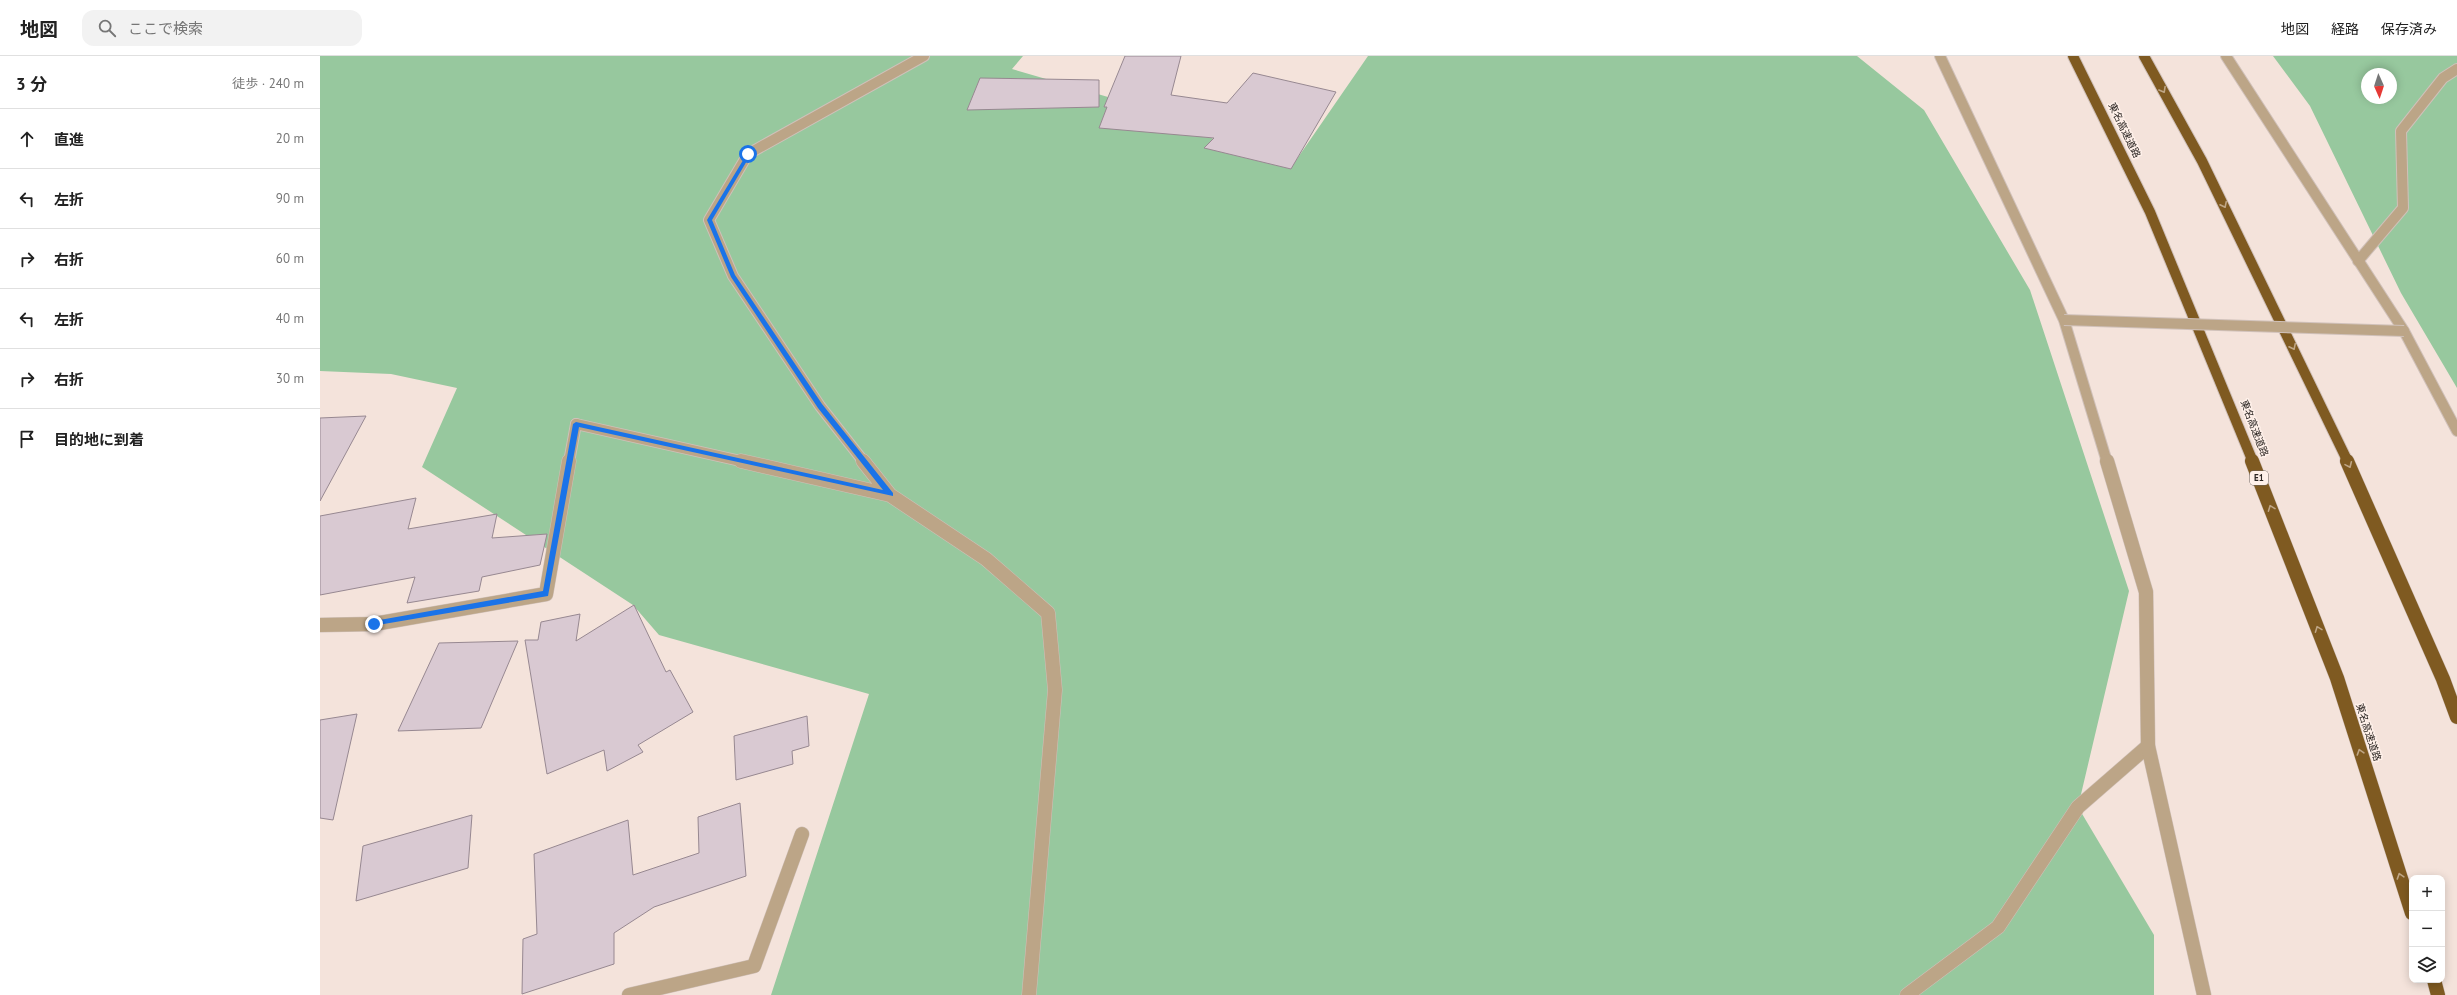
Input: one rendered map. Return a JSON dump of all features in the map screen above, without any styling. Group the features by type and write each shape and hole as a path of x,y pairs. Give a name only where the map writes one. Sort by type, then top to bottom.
{"highway":[{"name":"東名高速道路","path":"2073,56 2150,212 2222,383 2337,678 2411,911"},
{"path":"2144,56 2202,161 2332,426 2440,672 2457,717"},
{"path":"2435,983 2438,995"}],"street":[{"path":"924,56 748,154 709,220 733,276 820,406 890,495 986,559 1048,613 1055,690 1028,995"},
{"path":"1940,56 2064,320 2146,592 2148,746 2204,995"},
{"path":"2226,56 2272,124 2404,331 2457,431"},
{"path":"2358,261 2403,208 2401,131 2443,78 2457,69"},
{"path":"2064,320 2404,331"},
{"path":"320,625 374,624 546,594 576,424 890,495"},
{"path":"1907,995 1998,927 2078,807 2148,746"},
{"path":"629,995 754,966 802,834"}],"green space":[{"path":"320,56 1023,56 1012,69 1108,97 1290,169 1368,56 1857,56 1924,110 2030,290 2129,591 2078,807 2154,935 2154,995 771,995 869,694 659,635 633,605 422,467 457,388 391,374 320,371"},
{"path":"2273,56 2457,56 2457,388 2401,293 2310,106"}],"building":[{"path":"1125,56 1181,56 1171,95 1227,103 1253,73 1336,92 1291,169 1204,148 1214,138 1099,128 1107,107 1104,107"},
{"path":"980,78 1099,80 1099,107 967,110"},
{"path":"366,416 320,501 320,418"},
{"path":"416,498 408,529 497,514 492,538 547,534 540,565 482,577 479,591 407,603 415,577 320,595 320,516"},
{"path":"634,605 666,672 670,670 693,712 638,745 643,752 607,771 604,750 547,774 525,640 538,640 541,622 580,614 576,641"},
{"path":"518,641 481,728 398,731 439,643"},
{"path":"357,714 333,820 320,818 320,720"},
{"path":"807,716 809,746 792,751 793,764 736,780 734,736"},
{"path":"740,803 746,876 654,907 614,933 614,964 522,994 523,939 537,934 534,854 628,820 633,875 699,853 698,817"},
{"path":"472,815 468,868 356,901 363,846"}],"route":[{"path":"374,624 546,594 576,424 890,495 820,406 733,276 709,220 748,154"}]}
